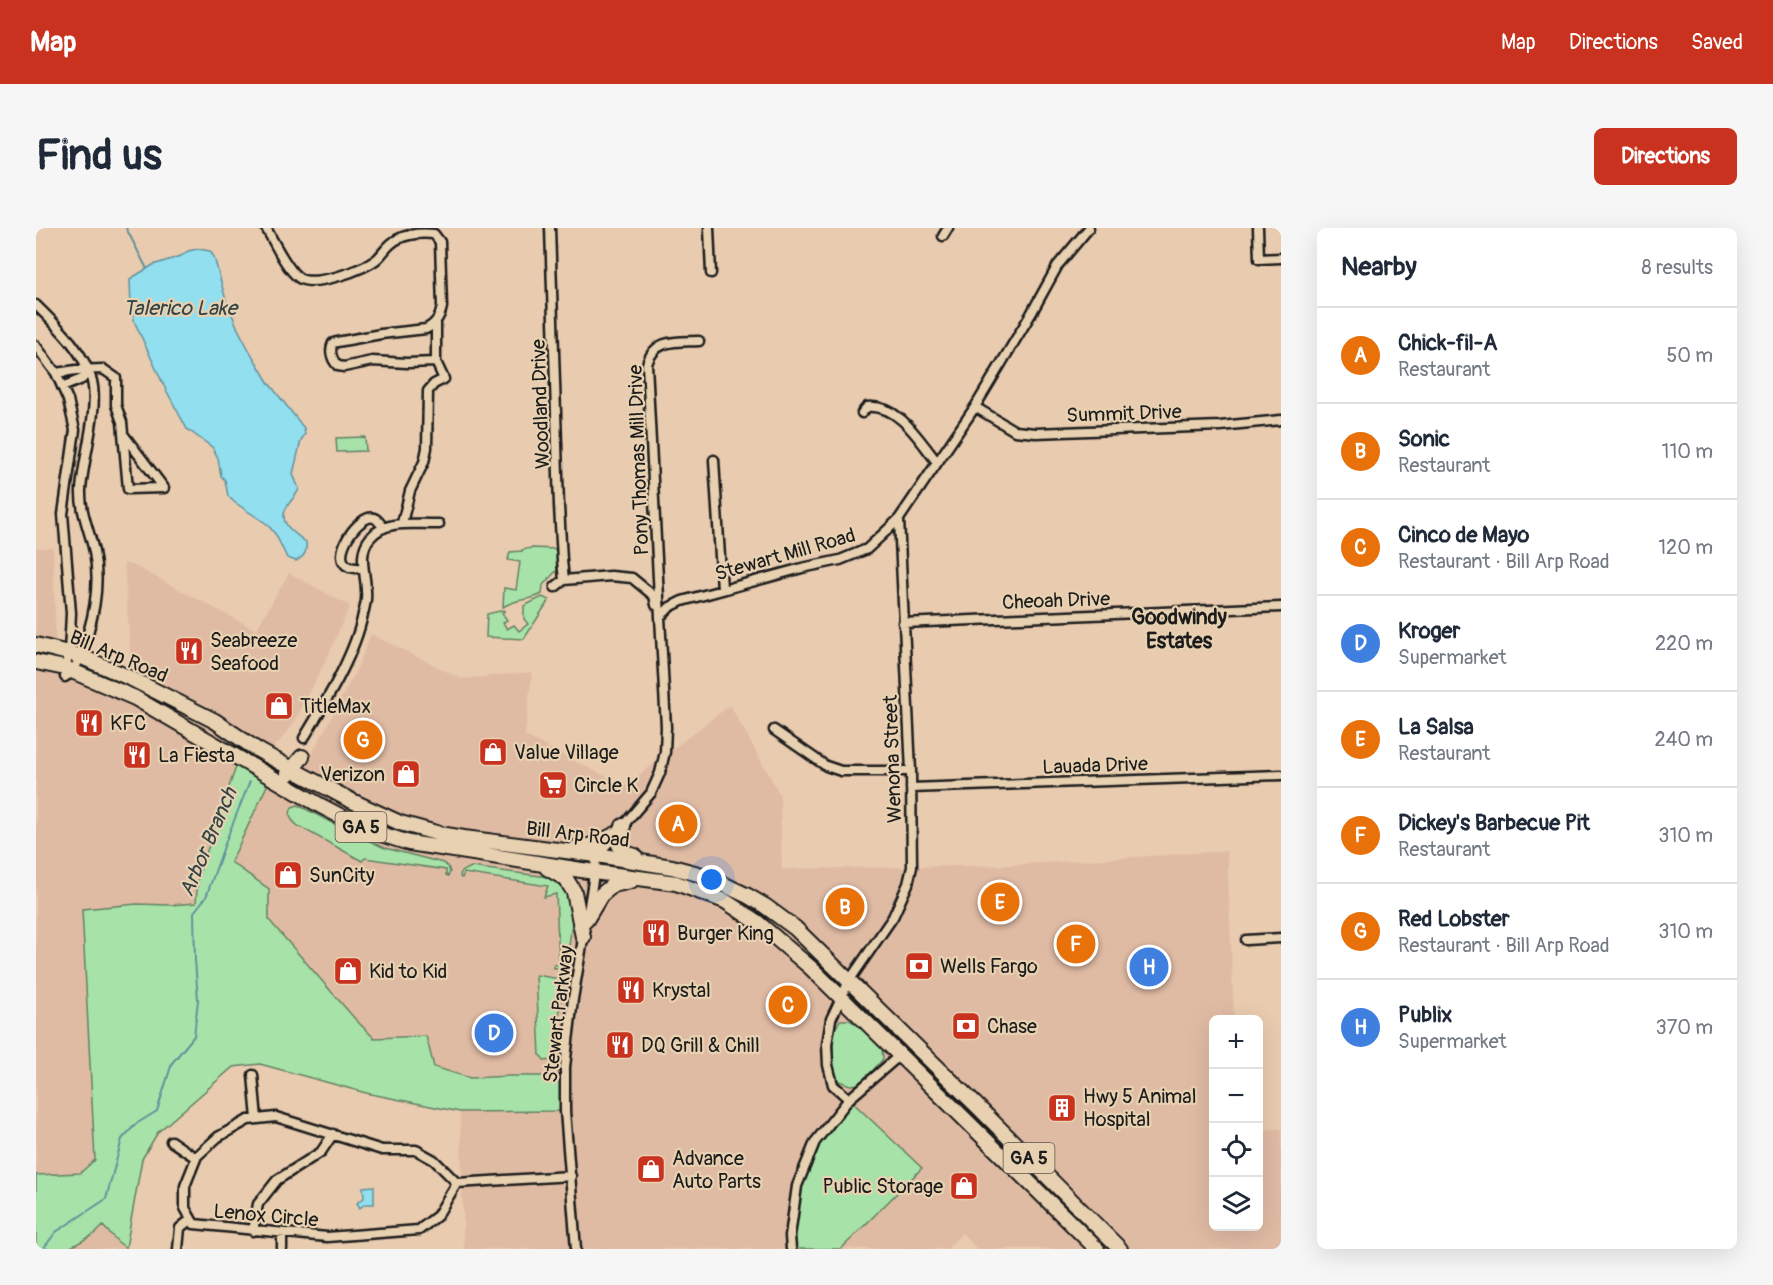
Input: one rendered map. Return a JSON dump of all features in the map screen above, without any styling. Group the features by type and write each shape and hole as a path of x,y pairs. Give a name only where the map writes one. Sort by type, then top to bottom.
{"main road":[{"name":"Bill Arp Road","path":"36,645 74,655 132,679 215,721 256,749 293,770 399,824 440,834 672,867 706,876 748,896 795,928 1120,1249"},
{"name":"Bill Arp Road","path":"36,662 69,670 135,698 365,829 409,843 594,872 676,882 731,905 757,922 842,997 1097,1249"},
{"path":"249,764 286,775 293,770 302,757"},
{"path":"559,851 594,845 619,830"},
{"path":"619,830 618,842 622,852 672,867"},
{"path":"537,863 567,879 574,892 583,937"},
{"path":"586,920 601,895 612,885 642,878"}],"street":[{"path":"266,228 297,278 310,281 356,271 378,258 387,246 399,238 415,234 434,234 440,242 442,307 436,321 436,362 444,379 434,384 429,392 427,448 424,462 410,491 402,523"},
{"name":"Woodland Drive","path":"550,228 564,580"},
{"path":"709,228 711,273"},
{"name":"Stewart Mill Road","path":"660,617 670,607 682,601 840,560 867,549 899,519 975,407 1058,265 1089,228"},
{"path":"1258,228 1259,259 1281,258"},
{"path":"36,305 75,347 89,370 93,384 94,407 81,492 84,520 94,552 97,578 92,616 69,670"},
{"path":"436,321 426,329 348,340 333,343 331,347 334,362 344,367 372,361 436,362"},
{"name":"Pony Thomas Mill Drive","path":"660,617 647,364 653,351 665,344 699,341"},
{"path":"36,346 56,373 68,400 75,430 63,514 74,655"},
{"path":"56,373 103,369 116,378 116,405 122,422 123,434 128,489 164,488 123,434"},
{"path":"62,387 82,380 89,370"},
{"path":"862,413 867,407 878,406 891,411 910,428 937,462"},
{"name":"Summit Drive","path":"975,407 1015,431 1036,432 1220,426 1281,420"},
{"path":"714,460 722,589"},
{"path":"363,569 350,567 343,561 342,550 346,540 352,531 369,518 376,519 384,528"},
{"name":"Wenona Street","path":"849,1099 833,1084 828,1065 827,1044 831,1019 849,981 893,917 908,884 912,867 911,788 899,519"},
{"path":"303,738 343,670 361,622 367,596 363,569 365,545 374,534 384,528 402,523 440,524"},
{"path":"555,587 564,580 612,576 632,578 654,596 660,617 666,727 665,752 660,773 651,794 597,855"},
{"name":"Cheoah Drive","path":"903,623 1281,607"},
{"path":"774,730 826,766 841,771 910,771"},
{"name":"Lauada Drive","path":"911,788 1281,775"},
{"name":"Stewart Parkway","path":"576,1249 565,1111 565,1068 573,999 597,855"},
{"path":"1246,940 1281,938"},
{"path":"791,1249 790,1236 797,1186 815,1142 849,1099 900,1055"},
{"path":"254,1075 257,1119"},
{"name":"Lenox Circle","path":"276,1117 333,1134 382,1150 416,1150 434,1160 457,1183 437,1216 419,1230 327,1237 194,1224 185,1208 185,1186 196,1158 218,1137 248,1120 276,1117"},
{"path":"253,1231 258,1203 277,1180 321,1152 333,1134"},
{"path":"171,1141 196,1158"},
{"path":"457,1183 571,1176"},
{"path":"178,1249 180,1228 191,1219"},
{"path":"282,1234 282,1249"}],"shaded area":[{"path":"36,548 53,548 56,650 132,678 124,563 135,566 256,630 289,573 350,606 293,725 268,755 301,774 356,671 371,634 462,679 532,672 525,736 625,786 730,705 780,795 782,869 1010,865 1227,851 1234,1015 1209,1015 1209,1231 1263,1231 1263,1130 1281,1129 1281,1249 977,1249 962,1233 947,1249 841,1249 922,1168 810,1153 791,1249 464,1249 460,1112 565,1111 510,1076 470,1078 434,1067 426,1036 374,1038 356,1020 269,920 269,889 231,862 271,777 239,759 198,877 196,903 137,904 82,909 95,1160 80,1173 36,1175"},
{"path":"103,1225 126,1249 71,1249 70,1247 93,1235"}],"green space":[{"path":"365,437 366,451 337,452 336,438"},
{"path":"531,548 557,549 557,570 543,585 542,594 503,607 504,588 516,590 520,562 508,560 510,552"},
{"path":"542,597 549,600 524,639 486,637 487,614 504,610 502,613 507,620 503,623 507,629 514,625 519,631 528,624 524,619 524,606"},
{"path":"239,758 271,777 231,862 269,889 269,920 356,1020 374,1038 426,1036 434,1067 470,1078 565,1076 565,1111 460,1112 366,1093 260,1064 233,1067 158,1132 142,1159 126,1248 103,1226 71,1249 36,1249 36,1175 80,1173 95,1160 82,909 137,904 196,903 198,877"},
{"path":"298,805 385,848 443,863 450,872 448,876 446,870 365,858 362,861 298,826 292,820 290,813 292,807"},
{"path":"471,867 556,878 565,884 574,906 567,962 563,967 554,968 554,965 559,964 556,894 544,897 548,886 464,873 462,878 460,877 461,872"},
{"path":"536,975 560,979 563,982 554,1057 545,1061 540,1055"},
{"path":"840,1020 849,1020 857,1024 878,1042 882,1049 883,1059 861,1084 850,1085 839,1081 833,1067 833,1033"},
{"path":"849,1099 922,1168 841,1249 794,1249 795,1200 810,1153"}],"water":[{"name":"Talerico Lake","path":"198,249 210,251 214,257 226,300 249,350 268,382 304,428 305,434 301,440 293,474 299,489 288,505 284,517 288,526 306,542 305,553 296,561 287,558 276,535 267,524 228,496 218,458 212,447 187,429 135,323 131,307 130,279 153,265"},
{"path":"374,1186 374,1204 365,1204 360,1208 357,1203 364,1198 363,1187"}],"waterway":[{"name":"Arbor Branch","path":"126,228 147,269"},
{"name":"Arbor Branch","path":"43,1249 56,1232 106,1199 122,1139 136,1124 157,1111 172,1063 194,1036 198,1000 194,912 206,897 250,781"}],"place":[{"name":"Seabreeze Seafood","path":"189,651"},
{"name":"TitleMax","path":"279,706"},
{"name":"KFC","path":"89,723"},
{"name":"Red Lobster","path":"363,740"},
{"name":"Value Village","path":"493,752"},
{"name":"La Fiesta","path":"137,755"},
{"name":"Verizon","path":"406,774"},
{"name":"Circle K","path":"553,785"},
{"name":"Chick-fil-A","path":"678,824"},
{"name":"SunCity","path":"288,875"},
{"name":"La Salsa","path":"1000,902"},
{"name":"Sonic","path":"845,907"},
{"name":"Burger King","path":"656,933"},
{"name":"Dickey's Barbecue Pit","path":"1076,944"},
{"name":"Wells Fargo","path":"919,966"},
{"name":"Publix","path":"1149,967"},
{"name":"Kid to Kid","path":"348,971"},
{"name":"Krystal","path":"631,990"},
{"name":"Cinco de Mayo","path":"788,1005"},
{"name":"Chase","path":"966,1026"},
{"name":"Kroger","path":"494,1033"},
{"name":"DQ Grill & Chill","path":"620,1045"},
{"name":"Hwy 5 Animal Hospital","path":"1062,1108"},
{"name":"Advance Auto Parts","path":"651,1169"},
{"name":"Public Storage","path":"964,1186"}],"district":[{"name":"Goodwindy Estates","path":"1179,629"}]}
